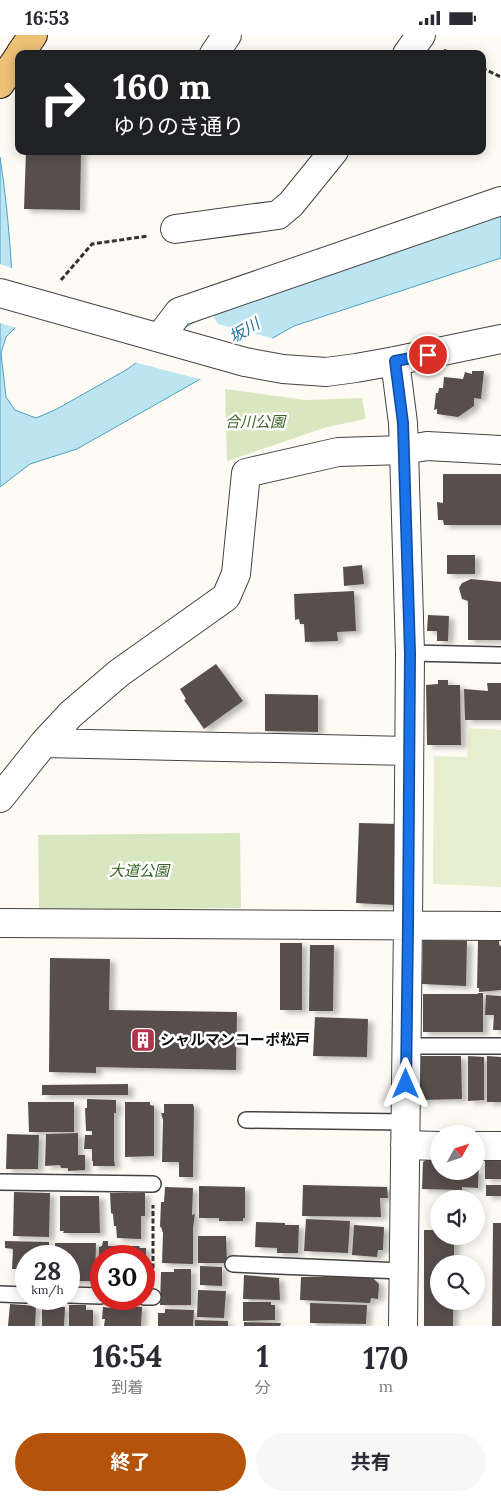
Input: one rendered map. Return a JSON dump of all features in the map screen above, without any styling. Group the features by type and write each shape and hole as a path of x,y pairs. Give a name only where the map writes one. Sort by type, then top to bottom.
{"main road":[{"path":"23,50 33,35"}],"street":[{"path":"217,50 227,35"},
{"path":"410,50 421,35"},
{"path":"175,229 278,215 291,204 329,155"},
{"path":"163,338 179,312 501,201"},
{"path":"9,296 245,362 283,369 326,372 395,361 501,339"},
{"path":"395,361 403,423 410,653 408,925 402,1271 403,1326"},
{"path":"0,798 44,743 71,714 119,673 226,597 236,574 246,473 338,452 404,450 427,446 501,451"},
{"path":"44,743 408,751"},
{"path":"0,923 501,925"},
{"path":"405,1134 430,1143"},
{"path":"485,1146 501,1146"}],"lane":[{"path":"410,653 501,655"},
{"path":"406,1046 501,1046"},
{"path":"246,1120 405,1134"},
{"path":"0,1182 153,1184"},
{"path":"233,1264 402,1271"},
{"path":"0,1294 15,1295"}],"path":[{"path":"486,70 501,77"},
{"path":"47,307 56,285 92,244 167,234 175,229"},
{"path":"150,1245 153,1184"}],"green space":[{"name":"合川公園","path":"225,389 306,400 362,398 366,419 327,427 227,461"},
{"path":"469,728 501,730 501,887 433,884 434,756 467,757"},
{"name":"大道公園","path":"240,833 241,908 39,910 38,835"}],"water":[{"name":"坂川","path":"0,157 8,221 15,328 6,337 1,353 6,397 15,410 36,418 55,410 126,370 210,310 423,238 501,216 501,258 294,326 77,449 30,464 0,487"}],"pier":[{"path":"0,264 14,269 17,328 0,323"},
{"path":"214,312 214,318 218,324 275,339 203,380 134,362 158,344"}],"building":[{"path":"26,155 81,155 80,210 24,209"},
{"path":"472,371 484,371 481,399 474,398 474,406 458,417 437,414 437,409 434,410 436,393 438,393 439,388 443,388 444,377 463,379 465,372 472,374"},
{"path":"443,474 501,474 501,525 444,525 443,520 438,520 437,502 443,503"},
{"path":"447,555 475,555 475,574 447,574"},
{"path":"362,565 364,584 344,586 343,567"},
{"path":"471,579 501,582 501,640 468,640 468,601 462,599 459,588 462,583"},
{"path":"354,591 356,631 337,632 338,641 305,642 304,624 300,624 299,619 295,620 294,594"},
{"path":"428,615 449,616 448,641 437,641 437,631 427,631"},
{"path":"216,664 243,701 204,729 184,700 186,699 180,689"},
{"path":"438,680 448,680 448,685 460,685 461,745 427,745 426,685 438,684"},
{"path":"487,683 501,683 501,720 465,720 464,689 488,691"},
{"path":"265,694 318,695 318,732 265,731"},
{"path":"359,823 398,824 395,905 356,903"},
{"path":"423,940 467,941 466,986 422,984"},
{"path":"478,940 499,941 501,946 501,990 479,992 479,988 477,988"},
{"path":"280,943 302,943 302,1010 280,1010"},
{"path":"310,945 334,945 333,1011 309,1011"},
{"name":"シャルマンコーポ松戸","path":"50,958 110,959 109,1010 237,1012 236,1070 96,1067 96,1073 49,1072"},
{"path":"483,993 483,1032 423,1032 423,994"},
{"path":"486,995 501,996 501,1030 493,1030 494,1015 485,1015"},
{"path":"315,1017 368,1019 367,1057 313,1056"},
{"path":"421,1056 461,1056 462,1099 421,1100"},
{"path":"468,1056 484,1057 484,1100 468,1101"},
{"path":"487,1056 501,1057 501,1102 487,1102"},
{"path":"128,1084 128,1095 42,1095 42,1085"},
{"path":"87,1099 116,1100 116,1113 114,1113 115,1166 93,1166 92,1149 84,1149 85,1135 92,1135 92,1131 86,1131 85,1108 87,1108"},
{"path":"28,1102 74,1102 74,1132 29,1132"},
{"path":"125,1102 150,1102 150,1105 154,1106 154,1156 125,1157"},
{"path":"164,1104 193,1104 193,1177 179,1177 179,1162 162,1162 163,1120 161,1113 164,1113"},
{"path":"78,1133 78,1155 85,1155 85,1170 68,1171 68,1168 61,1168 60,1165 45,1166 46,1134"},
{"path":"7,1134 39,1135 38,1169 6,1169"},
{"path":"485,1157 501,1158 501,1179 485,1179"},
{"path":"430,1158 430,1180 478,1180 478,1188 462,1187 462,1190 422,1189 423,1162"},
{"path":"303,1185 387,1187 388,1198 380,1198 381,1217 302,1216"},
{"path":"486,1185 501,1185 501,1196 486,1196"},
{"path":"199,1186 245,1187 245,1218 243,1218 243,1221 219,1221 219,1218 199,1218"},
{"path":"165,1187 193,1188 192,1215 195,1214 193,1264 162,1263 163,1233 161,1227 161,1202 164,1202"},
{"path":"14,1192 50,1193 49,1237 13,1236"},
{"path":"110,1193 145,1193 145,1216 141,1216 141,1239 117,1238 116,1226 114,1226 113,1214 111,1213"},
{"path":"60,1196 99,1196 100,1233 63,1233 64,1231 60,1231"},
{"path":"306,1219 350,1221 348,1253 304,1251"},
{"path":"256,1222 299,1225 298,1253 277,1253 277,1248 255,1247"},
{"path":"493,1223 501,1223 501,1326 492,1326"},
{"path":"354,1225 384,1227 383,1250 378,1250 377,1257 352,1255"},
{"path":"424,1230 430,1230 430,1245 454,1245 454,1255 430,1255 430,1310 453,1310 453,1326 424,1326"},
{"path":"198,1236 226,1236 227,1263 198,1263"},
{"path":"5,1241 49,1242 49,1245 15,1245 15,1269 12,1269 13,1249 5,1248"},
{"path":"103,1241 108,1241 108,1245 102,1245"},
{"path":"55,1243 96,1243 96,1245 90,1245 90,1281 80,1281 80,1245 55,1245"},
{"path":"200,1266 222,1267 222,1286 200,1285"},
{"path":"174,1269 191,1269 191,1305 160,1305 161,1272 174,1272"},
{"path":"244,1275 279,1278 280,1300 243,1299"},
{"path":"323,1275 373,1278 379,1284 378,1299 371,1298 370,1303 300,1300 301,1277 324,1277"},
{"path":"198,1290 226,1291 224,1318 197,1317"},
{"path":"243,1302 271,1302 271,1305 275,1305 275,1320 243,1321"},
{"path":"310,1303 367,1305 366,1324 310,1323"},
{"path":"10,1304 15,1304 15,1310 36,1310 35,1326 8,1326"},
{"path":"80,1305 86,1305 86,1310 93,1310 93,1326 69,1326 69,1310 80,1310"},
{"path":"165,1309 194,1310 193,1326 158,1326 158,1313 165,1313"},
{"path":"42,1310 65,1310 64,1326 42,1326"},
{"path":"103,1310 142,1310 141,1326 104,1326 105,1319 102,1319"},
{"path":"195,1320 228,1321 228,1326 195,1326"},
{"path":"244,1322 281,1323 280,1326 244,1326"}],"place":[{"name":"シャルマンコーポ松戸","path":"143,1040"}],"route":[{"path":"406,1084 410,653 403,423 395,361 428,355"}]}
